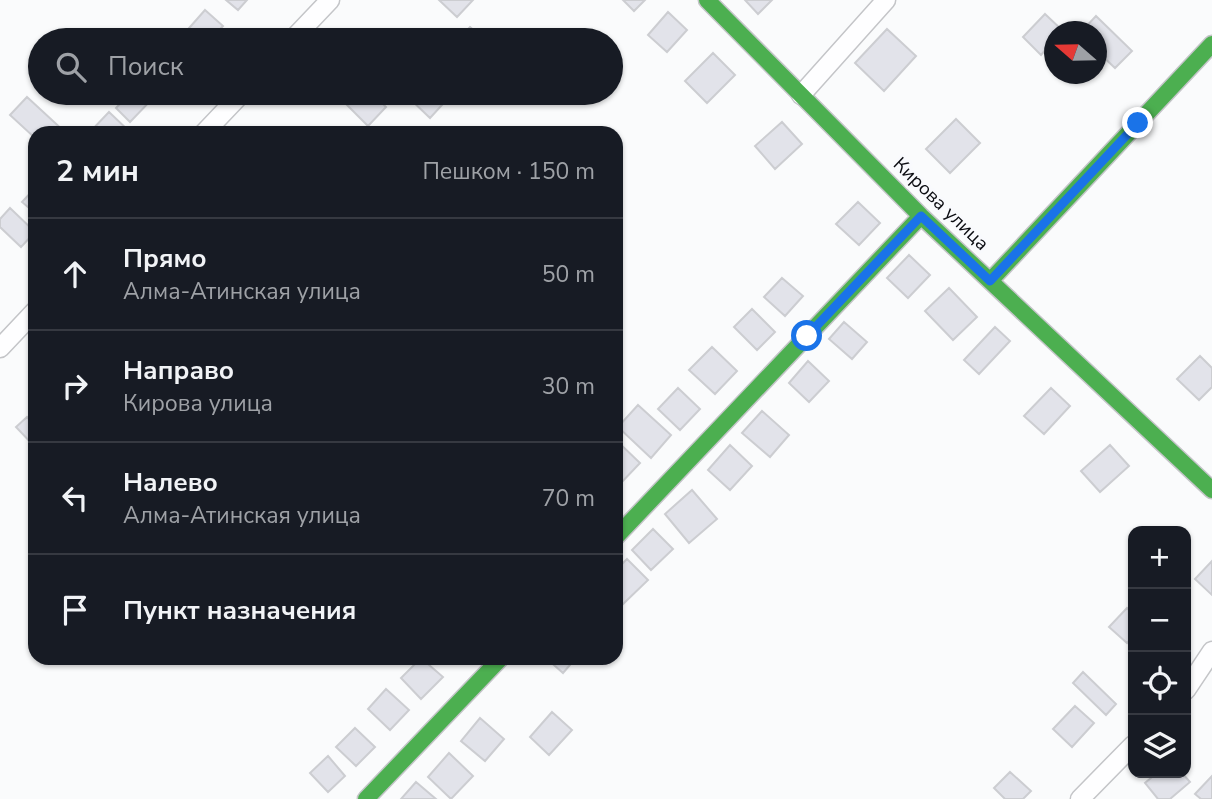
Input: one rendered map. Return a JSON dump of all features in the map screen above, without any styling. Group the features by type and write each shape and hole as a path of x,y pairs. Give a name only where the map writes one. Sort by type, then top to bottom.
{"street":[{"path":"303,28 330,0"},
{"name":"Кирова улица","path":"707,0 921,216 1212,490"},
{"path":"802,95 886,0"},
{"path":"990,281 1212,44"},
{"path":"211,126 231,105"},
{"path":"623,530 921,216"},
{"path":"0,348 28,319"},
{"path":"1191,682 1212,651"},
{"path":"366,799 494,665"},
{"path":"1080,799 1128,749"}],"building":[{"path":"226,0 247,0 238,10"},
{"path":"439,0 473,0 457,17"},
{"path":"623,0 645,0 634,11"},
{"path":"745,0 772,0 758,14"},
{"path":"205,10 223,26 221,28 189,28"},
{"path":"668,12 687,30 667,52 648,35"},
{"path":"1045,14 1052,21 1044,21 1044,52 1041,55 1023,37"},
{"path":"1107,27 1132,51 1115,68 1107,60"},
{"path":"887,29 916,56 884,91 855,63"},
{"path":"713,53 735,75 707,103 685,81"},
{"path":"27,97 28,105 36,105 58,126 28,126 28,132 10,115"},
{"path":"119,105 146,105 130,122 116,108"},
{"path":"347,105 386,107 368,126"},
{"path":"416,105 442,105 430,118"},
{"path":"109,112 124,126 96,126"},
{"path":"956,119 980,143 950,173 926,149"},
{"path":"782,122 802,144 775,169 755,146"},
{"path":"28,196 28,207 22,202"},
{"path":"858,202 880,223 859,245 836,224"},
{"path":"10,208 28,225 28,240 21,247 0,227 0,219"},
{"path":"909,255 930,275 908,298 887,278"},
{"path":"782,278 803,296 785,316 764,297"},
{"path":"949,288 977,317 953,340 925,311"},
{"path":"752,309 775,332 757,350 734,327"},
{"path":"844,322 867,342 852,359 829,339"},
{"path":"995,327 1010,341 979,374 964,360"},
{"path":"712,347 737,371 715,394 689,370"},
{"path":"1200,356 1212,368 1212,387 1199,400 1177,379"},
{"path":"808,361 829,381 809,402 789,383"},
{"path":"678,388 700,409 680,430 658,409"},
{"path":"1051,388 1070,406 1044,434 1024,416"},
{"path":"638,405 671,435 651,458 623,432 623,422"},
{"path":"762,411 789,435 770,457 742,433"},
{"path":"27,417 28,440 16,427"},
{"path":"730,445 752,466 730,490 708,470"},
{"path":"1110,445 1129,466 1100,492 1081,471"},
{"path":"623,447 640,463 623,481"},
{"path":"692,490 717,519 689,543 665,514"},
{"path":"653,529 673,549 651,570 632,550"},
{"path":"627,559 648,580 623,604 623,563"},
{"path":"1212,561 1212,595 1195,579"},
{"path":"1127,608 1128,609 1127,643 1109,627"},
{"path":"414,665 429,665 443,677 421,699 401,678"},
{"path":"554,665 570,665 563,673"},
{"path":"1083,672 1116,704 1106,715 1073,683"},
{"path":"386,689 409,710 390,730 368,709"},
{"path":"1075,706 1094,723 1072,747 1053,729"},
{"path":"552,712 572,730 549,755 530,737"},
{"path":"480,718 504,739 485,761 461,741"},
{"path":"355,728 375,747 356,766 336,747"},
{"path":"449,753 473,776 451,799 428,777"},
{"path":"328,756 345,776 328,792 310,773"},
{"path":"1010,772 1031,791 1023,799 1005,799 994,788"},
{"path":"1212,776 1212,799 1201,799 1195,794"},
{"path":"1151,778 1186,778 1190,782 1170,799 1158,799 1145,783"},
{"path":"416,782 436,799 401,799"}],"traffic: fast":[{"path":"707,0 921,216 1212,490"},
{"path":"990,281 1212,44"},
{"path":"623,530 921,216"},
{"path":"366,799 494,665"}],"route":[{"path":"807,336 921,216 990,281 1138,123"}]}
